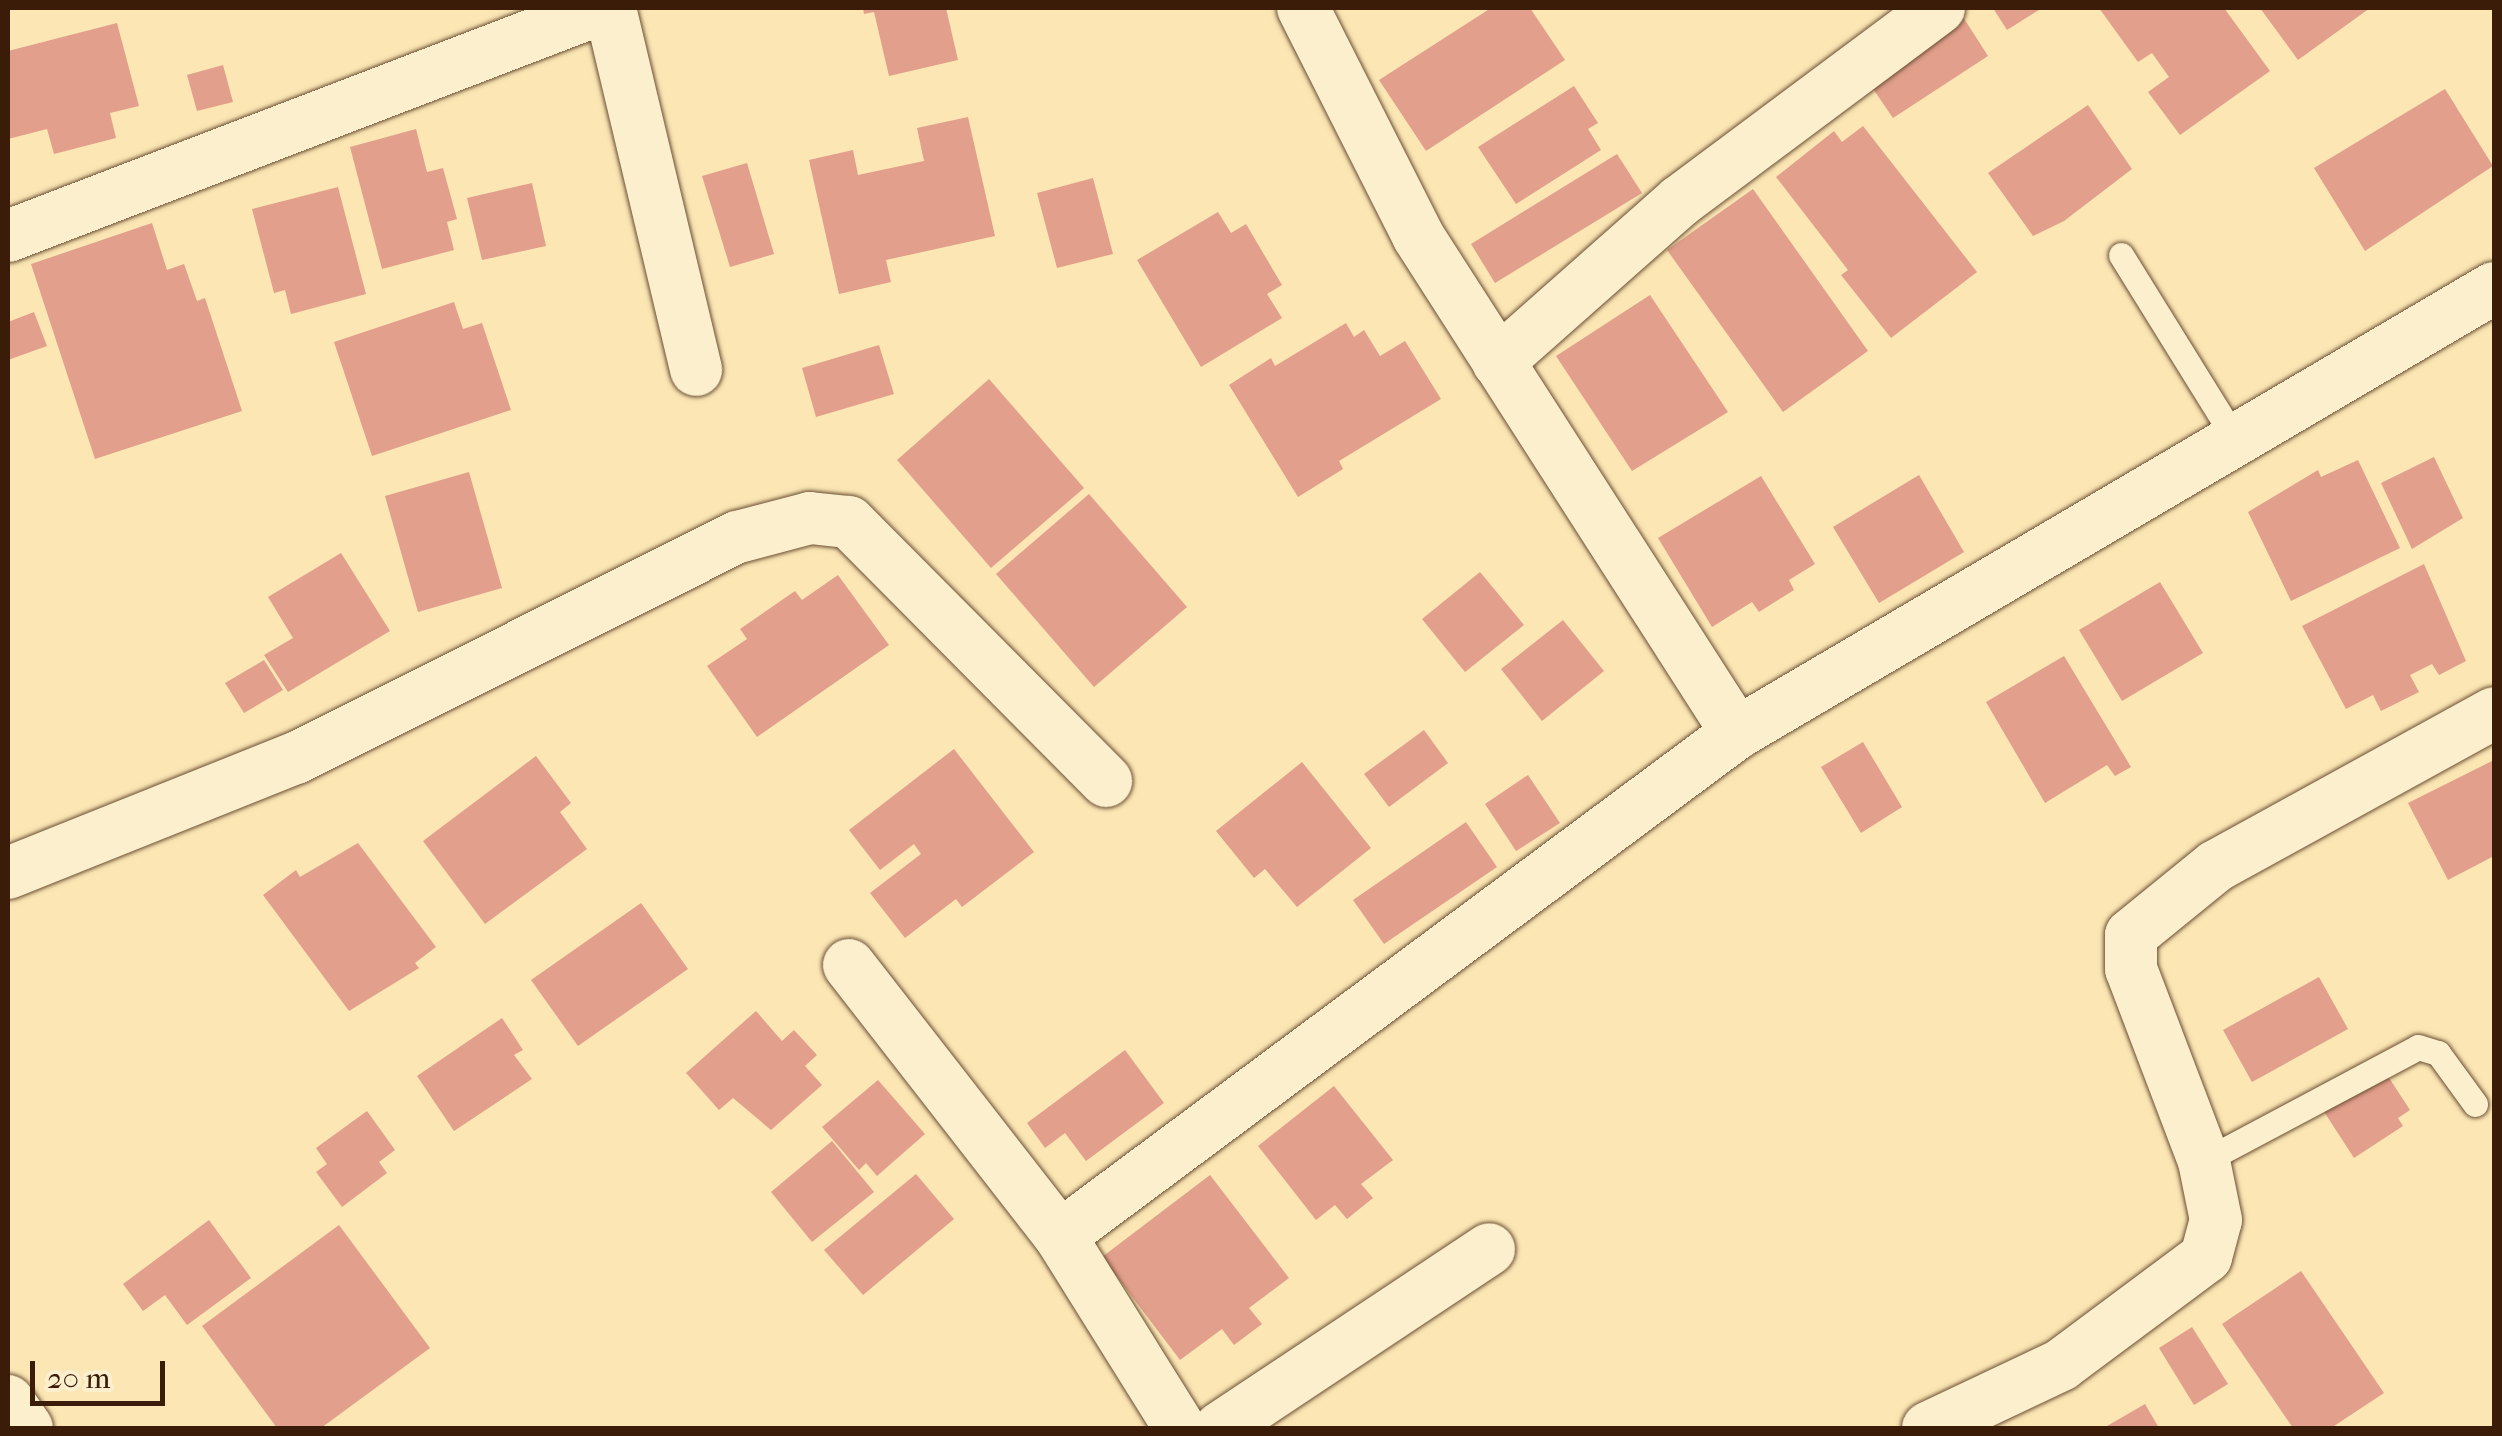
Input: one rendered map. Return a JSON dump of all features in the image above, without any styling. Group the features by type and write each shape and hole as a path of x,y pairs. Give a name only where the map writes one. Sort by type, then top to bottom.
{"street":[{"path":"8,236 607,8 696,370"},
{"path":"1302,8 1418,236 1737,732"},
{"path":"1498,362 1680,201 1940,8"},
{"path":"1060,1236 1737,732 2234,437 2494,288"},
{"path":"8,873 296,758 738,537 810,518 850,522 1106,781"},
{"path":"1928,1428 2061,1365 2206,1257 2216,1220 2204,1162 2132,969 2131,935 2216,866 2494,713"},
{"path":"849,965 1060,1236 1130,1357 1180,1428"},
{"path":"1220,1428 1489,1248"},
{"path":"8,1401 27,1428"}],"lane":[{"path":"2121,255 2234,437"},
{"path":"2204,1162 2394,1054 2418,1047 2438,1052 2474,1104"}],"building":[{"path":"863,8 946,8 958,60 889,76 874,12 864,14"},
{"path":"1491,8 1530,8 1565,60 1426,151 1379,80"},
{"path":"1993,8 2042,8 2007,30"},
{"path":"2099,8 2224,8 2270,71 2180,135 2148,92 2169,77 2152,53 2138,62"},
{"path":"2260,8 2370,8 2298,60"},
{"path":"1963,17 1988,56 1893,118 1867,80"},
{"path":"117,23 139,106 110,113 116,138 54,154 47,129 8,139 8,51"},
{"path":"223,65 233,102 197,111 187,75"},
{"path":"1574,86 1598,123 1588,129 1601,150 1516,204 1478,147"},
{"path":"2445,89 2493,166 2365,251 2314,168"},
{"path":"2088,105 2132,169 2064,221 2033,236 1988,173"},
{"path":"968,117 995,236 886,260 891,282 839,294 809,160 853,150 858,175 924,161 917,128"},
{"path":"1863,126 1977,272 1891,338 1841,275 1848,270 1776,177 1834,131 1842,142"},
{"path":"416,129 427,172 443,168 457,219 447,222 454,250 382,269 350,147"},
{"path":"1617,154 1642,193 1495,283 1471,244"},
{"path":"747,163 774,254 730,267 702,176"},
{"path":"1093,178 1113,254 1057,268 1037,193"},
{"path":"532,183 546,246 482,260 467,198"},
{"path":"338,187 366,294 291,314 285,290 274,293 252,209"},
{"path":"1753,189 1868,351 1783,412 1667,250"},
{"path":"1218,212 1231,233 1246,224 1282,285 1267,294 1282,318 1201,367 1137,260"},
{"path":"152,223 167,270 184,264 197,301 205,298 242,411 95,459 31,264"},
{"path":"1650,295 1728,412 1632,471 1556,356"},
{"path":"454,302 463,329 482,323 511,410 372,456 334,342"},
{"path":"34,312 47,346 8,360 8,322"},
{"path":"1346,323 1354,337 1364,330 1380,356 1405,341 1441,399 1339,461 1343,469 1298,497 1229,385 1271,358 1275,366"},
{"path":"879,345 894,394 816,417 802,368"},
{"path":"989,379 1084,488 991,568 897,460"},
{"path":"2434,457 2463,518 2412,549 2381,483"},
{"path":"2358,460 2400,548 2291,601 2248,512 2318,470 2321,477"},
{"path":"469,472 502,588 418,612 385,496"},
{"path":"1919,475 1964,552 1879,603 1833,527"},
{"path":"1761,476 1815,564 1789,580 1794,590 1759,612 1752,602 1712,627 1658,538"},
{"path":"1089,494 1187,607 1094,687 996,574"},
{"path":"341,553 390,631 288,692 264,655 293,638 268,597"},
{"path":"2424,564 2466,661 2439,675 2432,664 2410,675 2419,692 2381,711 2373,695 2346,709 2302,626"},
{"path":"1480,572 1524,625 1465,672 1422,619"},
{"path":"838,575 889,645 757,737 707,666 747,639 740,629 795,591 802,600"},
{"path":"2160,582 2203,653 2122,701 2079,630"},
{"path":"1563,620 1604,671 1542,721 1501,669"},
{"path":"2064,656 2131,767 2115,776 2107,765 2045,803 1986,702"},
{"path":"264,660 283,690 244,713 225,683"},
{"path":"1424,730 1448,763 1389,807 1364,774"},
{"path":"1863,742 1902,807 1861,833 1821,767"},
{"path":"954,749 1034,852 962,907 956,899 905,938 870,893 921,854 914,844 880,870 849,830"},
{"path":"536,756 571,803 560,812 587,849 485,924 423,841"},
{"path":"2494,760 2494,856 2448,880 2408,803"},
{"path":"1302,762 1371,848 1297,907 1265,869 1254,878 1216,831"},
{"path":"1528,775 1560,823 1516,851 1485,804"},
{"path":"1466,822 1497,867 1384,944 1353,900"},
{"path":"358,843 436,947 415,963 419,968 349,1011 263,895 296,870 300,877"},
{"path":"641,903 688,969 578,1046 531,980"},
{"path":"2319,977 2348,1029 2252,1082 2223,1030"},
{"path":"756,1011 782,1041 794,1030 817,1055 805,1066 822,1085 771,1130 733,1098 719,1110 686,1073"},
{"path":"502,1018 523,1050 514,1055 532,1079 454,1131 417,1076"},
{"path":"1125,1050 1164,1103 1086,1161 1065,1133 1045,1148 1027,1123"},
{"path":"2380,1064 2410,1110 2398,1118 2403,1126 2354,1158 2319,1104"},
{"path":"878,1080 925,1134 877,1176 866,1163 859,1170 822,1127"},
{"path":"1334,1086 1393,1160 1361,1184 1373,1198 1347,1219 1335,1205 1316,1220 1258,1146"},
{"path":"367,1111 395,1150 379,1162 387,1173 342,1207 316,1172 327,1164 316,1148"},
{"path":"832,1141 874,1192 812,1242 771,1192"},
{"path":"916,1174 954,1219 863,1295 824,1250"},
{"path":"1210,1175 1289,1278 1249,1308 1262,1324 1234,1345 1222,1329 1180,1360 1102,1257"},
{"path":"209,1220 251,1278 187,1325 165,1295 143,1311 123,1284"},
{"path":"339,1225 430,1348 321,1428 277,1428 202,1326"},
{"path":"2301,1271 2384,1393 2331,1428 2293,1428 2222,1324"},
{"path":"2192,1327 2228,1384 2194,1405 2159,1348"},
{"path":"2145,1404 2159,1428 2107,1426"}]}
